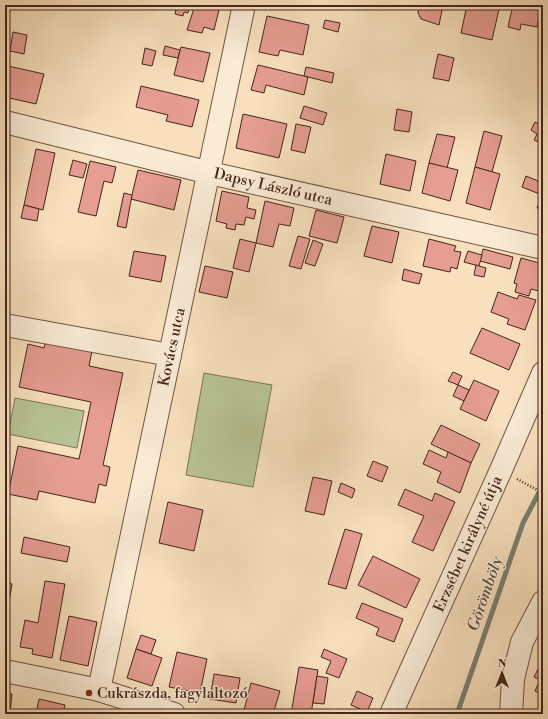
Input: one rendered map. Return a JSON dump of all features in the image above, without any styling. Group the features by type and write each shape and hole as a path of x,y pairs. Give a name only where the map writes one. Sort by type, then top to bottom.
{"street":[{"name":"Kovács utca","path":"99,690 210,173 244,5"},
{"name":"Dapsy László utca","path":"5,122 210,173 543,248"},
{"path":"5,325 170,355"},
{"name":"Erzsébet királyné útja","path":"391,714 543,373"},
{"path":"511,714 513,679 522,642 543,602"},
{"path":"5,671 99,690 174,714"}],"path":[{"path":"522,482 543,493"}],"green space":[{"path":"204,373 272,385 253,487 186,475"},
{"path":"15,398 84,411 77,448 8,434"}],"building":[{"path":"165,5 190,5 188,13 184,12 183,16 175,14 176,10 164,7"},
{"path":"195,5 220,6 214,30 204,27 202,33 187,30"},
{"path":"419,5 443,5 439,25 421,19 418,13"},
{"path":"467,5 500,5 492,40 461,33"},
{"path":"513,5 542,5 537,27 521,24 520,30 508,27"},
{"path":"267,16 309,25 303,55 280,50 278,56 259,52"},
{"path":"325,20 340,23 338,32 323,28"},
{"path":"13,32 27,35 24,54 10,51"},
{"path":"165,46 180,50 178,58 163,55"},
{"path":"181,47 210,53 203,82 174,75"},
{"path":"145,48 156,51 152,66 142,64"},
{"path":"438,54 454,58 449,81 433,78"},
{"path":"258,65 308,77 304,95 266,85 264,93 251,90"},
{"path":"8,66 44,74 36,104 5,97 5,78"},
{"path":"306,67 334,73 332,83 304,76"},
{"path":"141,86 199,100 192,127 166,121 168,115 136,107"},
{"path":"304,106 327,113 323,125 300,118"},
{"path":"397,109 412,112 409,132 394,130"},
{"path":"243,114 287,124 279,158 236,148"},
{"path":"535,122 543,126 543,144 534,140 537,134 531,130"},
{"path":"296,124 311,127 305,153 291,150"},
{"path":"484,131 502,136 492,172 475,167"},
{"path":"437,134 455,137 447,168 429,163"},
{"path":"36,149 55,153 43,210 24,205"},
{"path":"386,154 416,161 410,191 380,184"},
{"path":"73,160 87,164 83,178 69,175"},
{"path":"90,161 116,167 112,183 104,181 96,216 78,212"},
{"path":"429,163 458,170 450,201 422,193"},
{"path":"475,167 500,174 490,210 466,203"},
{"path":"138,170 181,180 174,210 131,199"},
{"path":"526,176 543,183 542,195 522,187"},
{"path":"222,191 249,197 247,208 256,210 254,219 246,217 244,225 236,224 235,230 226,228 227,224 216,221"},
{"path":"124,193 132,195 126,228 117,226"},
{"path":"543,193 543,210 537,208"},
{"path":"265,201 294,208 290,226 279,224 273,247 256,243"},
{"path":"24,205 39,209 37,221 21,218"},
{"path":"316,210 344,217 337,243 309,236"},
{"path":"372,226 399,232 392,263 364,256"},
{"path":"298,236 310,239 301,269 289,266"},
{"path":"240,239 256,243 249,272 233,268"},
{"path":"429,239 456,246 454,251 461,252 457,269 451,267 450,272 423,266"},
{"path":"313,240 323,244 315,266 305,263"},
{"path":"483,249 513,257 510,269 480,261"},
{"path":"134,251 166,256 161,282 129,276"},
{"path":"468,251 482,255 479,266 464,262"},
{"path":"521,258 543,264 543,292 531,289 529,296 515,292 517,284 514,283"},
{"path":"476,265 486,268 484,277 474,275"},
{"path":"205,266 233,272 227,298 199,292"},
{"path":"404,269 422,274 419,284 402,280"},
{"path":"498,292 517,299 519,295 536,300 525,330 507,324 509,319 491,312"},
{"path":"482,328 520,344 509,370 470,353"},
{"path":"5,333 9,333 5,353"},
{"path":"46,341 92,351 89,366 123,373 103,465 110,467 106,486 99,484 95,503 39,491 37,500 8,494 18,446 79,459 91,402 19,387 28,344 44,348"},
{"path":"453,372 462,376 458,385 448,381"},
{"path":"474,380 499,391 486,421 460,409"},
{"path":"458,385 469,390 464,401 453,396"},
{"path":"441,425 480,444 471,463 431,444"},
{"path":"429,450 446,458 448,452 471,463 460,493 437,482 441,472 423,464"},
{"path":"373,461 388,467 382,482 367,476"},
{"path":"313,477 332,481 324,515 305,511"},
{"path":"341,483 355,489 352,498 338,492"},
{"path":"405,489 432,501 435,493 455,502 433,551 412,542 424,516 398,505"},
{"path":"168,502 203,510 194,551 159,543"},
{"path":"345,529 362,534 346,589 328,584"},
{"path":"24,537 70,547 67,562 21,553"},
{"path":"373,556 420,579 406,608 358,585"},
{"path":"45,581 65,584 52,658 32,654 33,649 20,647 25,620 38,623"},
{"path":"5,582 12,584 8,608 5,607"},
{"path":"362,603 403,619 394,642 376,635 379,628 356,618"},
{"path":"69,616 97,622 88,666 60,660"},
{"path":"141,635 156,640 151,654 136,649"},
{"path":"136,649 162,658 152,686 127,678"},
{"path":"324,649 347,659 339,678 326,673 331,661 321,657"},
{"path":"177,652 207,659 200,693 169,687"},
{"path":"541,663 543,664 543,695 535,691 540,680 534,677"},
{"path":"299,667 318,670 311,714 291,714"},
{"path":"214,674 240,678 236,703 210,699"},
{"path":"317,676 328,678 324,704 313,703"},
{"path":"251,683 280,691 273,714 258,714 244,710"},
{"path":"357,691 373,698 367,712 351,705"},
{"path":"5,693 12,694 10,714 5,714"},
{"path":"39,699 65,705 63,714 36,714"},
{"path":"539,708 543,710 543,714 537,714"},
{"path":"78,709 94,714 76,714"}],"waterway":[{"name":"Görömböly","path":"457,714 523,523 543,485"}],"place":[{"name":"Cukrászda, fagylaltozó","path":"89,693"}]}
